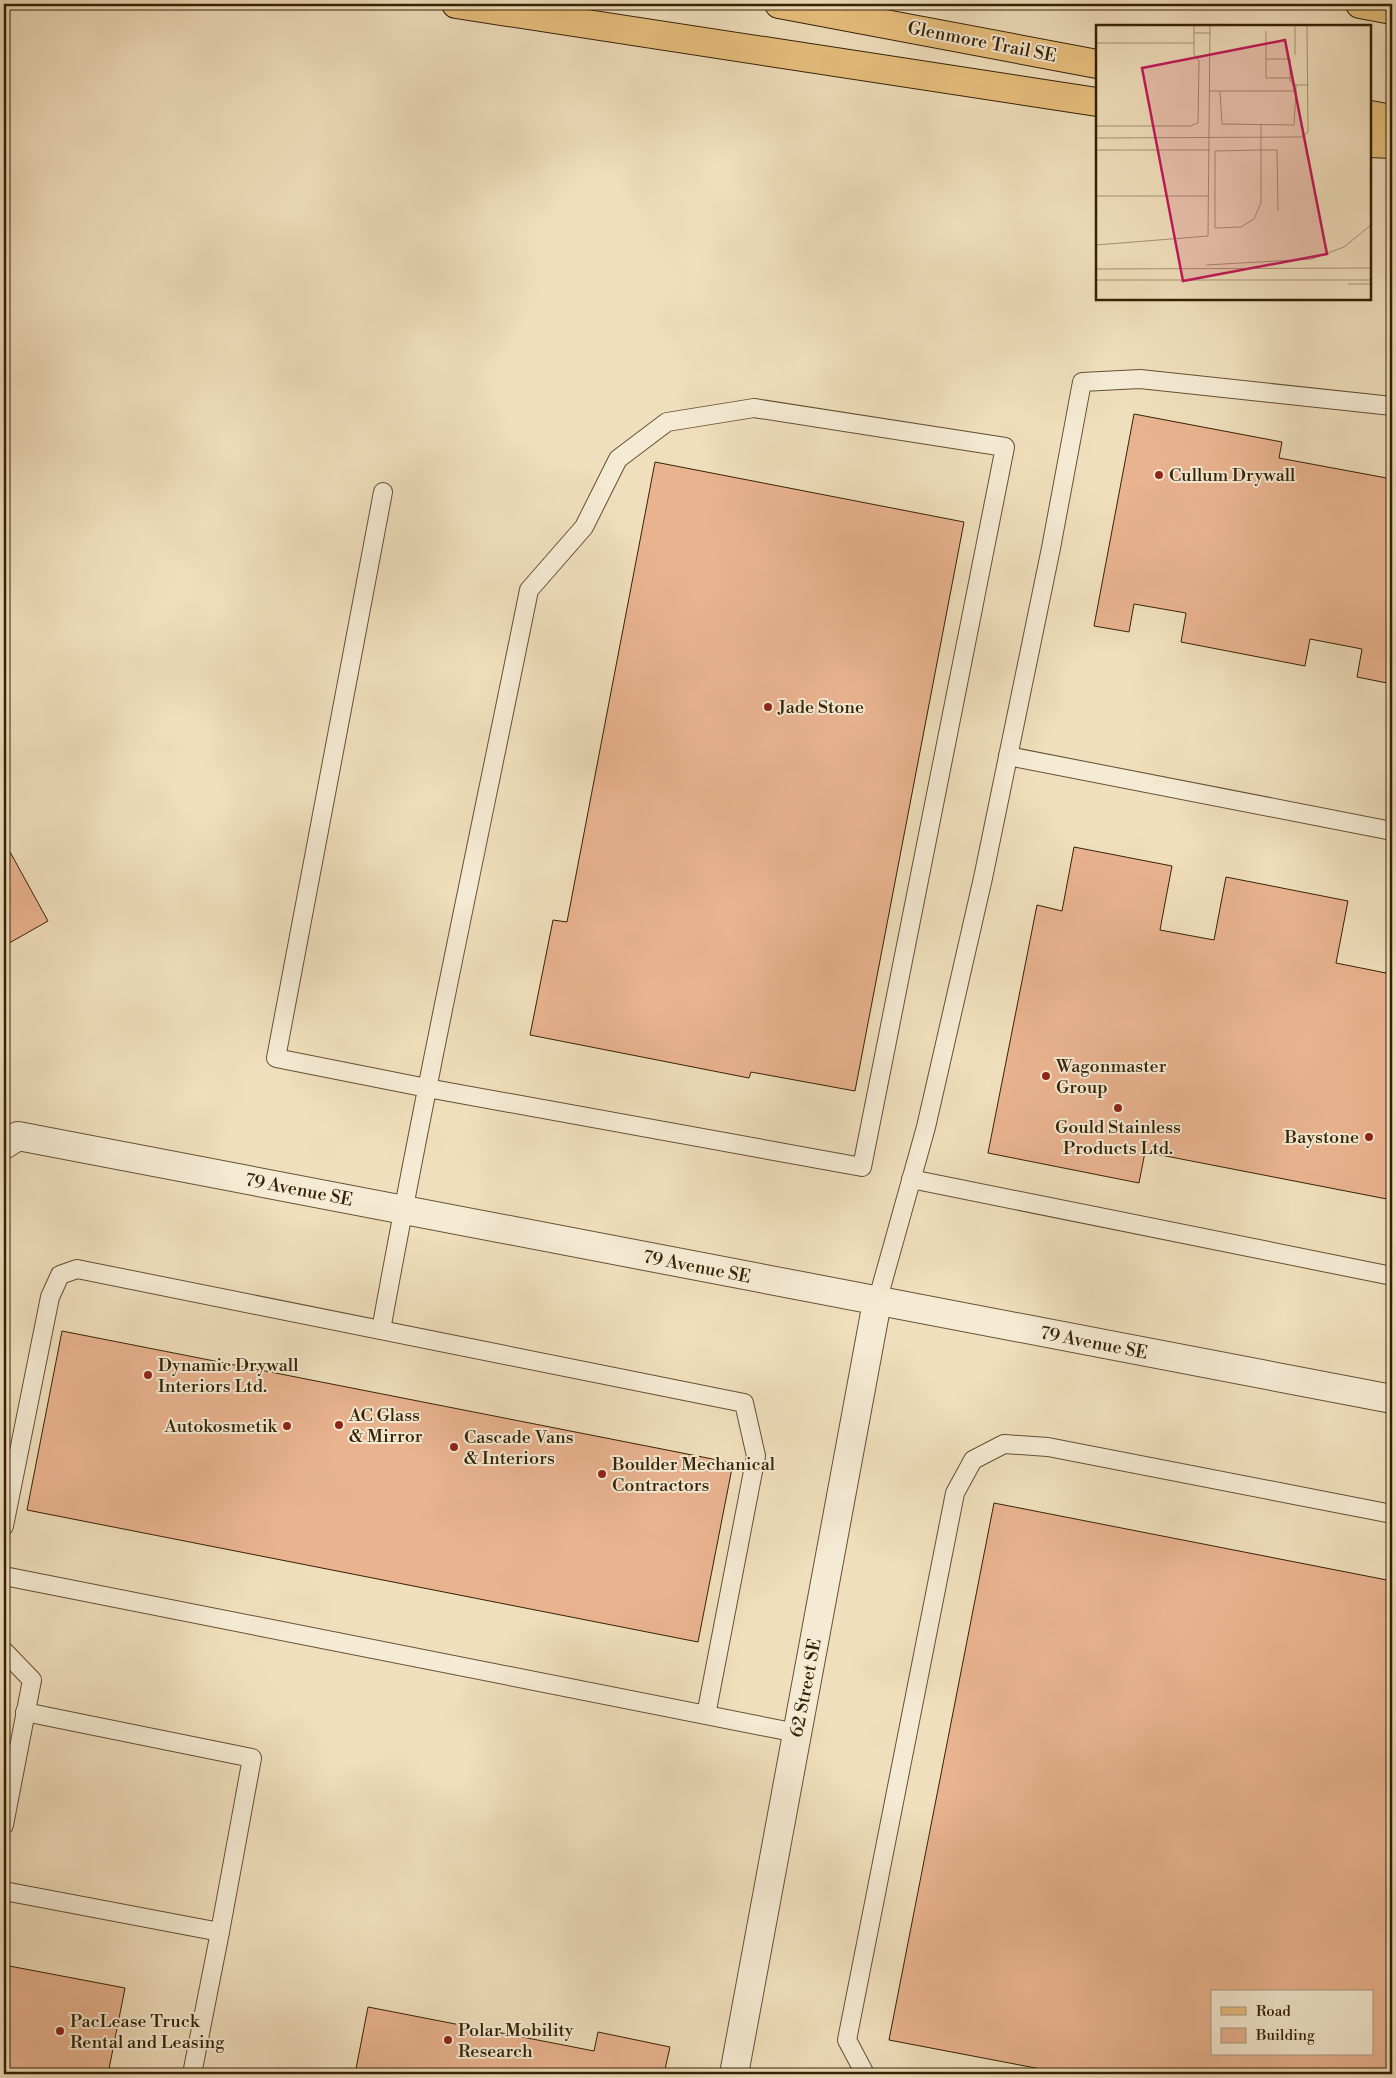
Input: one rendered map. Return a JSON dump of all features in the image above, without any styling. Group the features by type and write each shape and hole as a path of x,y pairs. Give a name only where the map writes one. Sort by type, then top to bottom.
{"main road":[{"path":"456,4 1096,102"},
{"name":"Glenmore Trail SE","path":"779,4 1096,64"},
{"path":"1360,4 1392,10"},
{"path":"1371,115 1392,119"},
{"path":"1371,142 1392,144"}],"street":[{"name":"79 Avenue SE","path":"4,1145 18,1136 877,1302 1392,1399"},
{"name":"62 Street SE","path":"734,2074 877,1302"}],"lane":[{"path":"877,1302 926,1127 979,898 1049,557 1082,382 1140,379 1392,406"},
{"path":"381,1330 427,1088 529,590 584,527 618,460 667,422 754,408 1005,447 862,1166 427,1088 276,1058 384,492"},
{"path":"1008,756 1392,831"},
{"path":"911,1179 1392,1276"},
{"path":"4,1526 50,1297 60,1275 77,1269 744,1403 756,1456 706,1715"},
{"path":"865,2074 846,2040 955,1493 973,1460 1004,1444 1048,1447 1392,1514"},
{"path":"4,1576 797,1733"},
{"path":"4,1651 32,1680 4,1825"},
{"path":"25,1712 252,1758 192,2074"},
{"path":"4,1890 220,1932"}],"building":[{"path":"1134,414 1282,442 1279,458 1392,479 1392,684 1357,677 1362,649 1310,639 1305,666 1181,642 1186,613 1134,604 1129,632 1094,626"},
{"name":"Jade Stone","path":"655,462 964,522 855,1091 751,1072 749,1078 530,1035 553,920 567,922"},
{"path":"4,841 48,921 4,946"},
{"path":"1074,847 1172,866 1160,930 1214,940 1226,877 1348,901 1336,963 1386,973 1392,940 1392,1200 1145,1152 1139,1183 988,1153 1037,905 1062,911"},
{"path":"62,1331 733,1463 698,1642 27,1510"},
{"path":"994,1503 1392,1581 1392,2074 1067,2074 889,2040"},
{"name":"PacLease Truck Rental and Leasing","path":"4,1965 125,1988 108,2074 4,2074"},
{"name":"Polar Mobility Research","path":"368,2007 594,2051 598,2032 670,2047 664,2074 355,2074"}],"place":[{"name":"Cullum Drywall","path":"1159,475"},
{"name":"Jade Stone","path":"768,707"},
{"name":"Wagonmaster Group","path":"1046,1076"},
{"name":"Gould Stainless Products Ltd.","path":"1118,1108"},
{"name":"Baystone","path":"1369,1137"},
{"name":"Dynamic Drywall Interiors Ltd.","path":"148,1375"},
{"name":"AC Glass & Mirror","path":"339,1425"},
{"name":"Autokosmetik","path":"287,1426"},
{"name":"Cascade Vans & Interiors","path":"454,1447"},
{"name":"Boulder Mechanical Contractors","path":"602,1474"},
{"name":"PacLease Truck Rental and Leasing","path":"60,2031"},
{"name":"Polar Mobility Research","path":"448,2040"}]}
